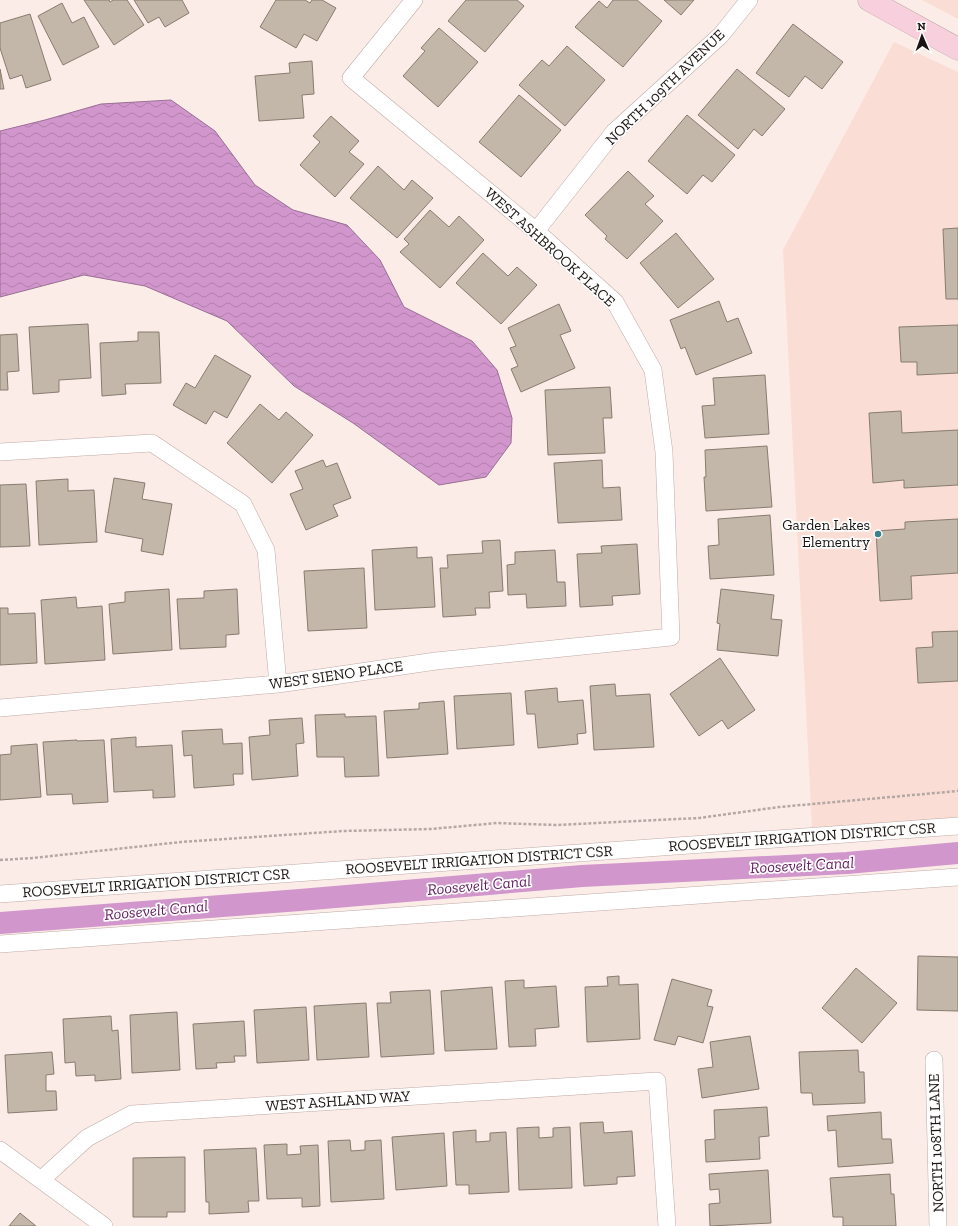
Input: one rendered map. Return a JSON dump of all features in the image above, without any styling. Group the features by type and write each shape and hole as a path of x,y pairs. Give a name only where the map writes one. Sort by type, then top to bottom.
{"street":[{"name":"WEST ASHBROOK PLACE","path":"414,0 351,78 536,231 615,302 653,370 664,452 671,636"},
{"name":"NORTH 109TH AVENUE","path":"536,231 614,132 721,35 749,0"},
{"path":"869,0 958,49"},
{"path":"0,452 152,443 244,504 266,550 278,684"},
{"name":"WEST SIENO PLACE","path":"0,708 278,684 436,661 671,636"},
{"name":"ROOSEVELT IRRIGATION DISTRICT CSR","path":"0,894 958,826"},
{"path":"0,944 958,877"},
{"name":"NORTH 108TH LANE","path":"934,1060 938,1226"},
{"name":"WEST ASHLAND WAY","path":"41,1180 87,1138 132,1114 657,1081 667,1226"},
{"path":"0,1150 104,1226"}],"path":[{"path":"0,860 33,858 181,842 343,831 431,829 497,823 556,825 699,818 779,807 958,791"}],"shaded area":[{"path":"922,0 958,0 958,19"},
{"name":"Garden Lakes Elementry","path":"894,42 958,72 958,818 812,828 783,250"}],"water":[{"path":"171,100 215,131 255,185 293,210 347,225 380,260 404,307 472,341 497,370 512,418 511,443 486,477 439,485 353,423 294,386 227,321 145,286 84,275 0,297 0,131 101,104"}],"building":[{"path":"84,0 109,0 110,2 113,0 127,0 144,25 114,45"},
{"path":"134,0 182,0 189,13 165,27 159,17 148,23"},
{"path":"276,0 305,0 310,3 312,0 322,0 336,8 317,41 304,34 296,48 260,27"},
{"path":"466,0 517,0 524,6 485,52 448,21"},
{"path":"613,0 637,0 662,21 623,67 575,27 599,1 607,8"},
{"path":"664,0 694,0 681,15"},
{"path":"62,3 72,23 84,17 99,47 63,65 38,16"},
{"path":"30,14 51,80 26,88 22,75 10,79 0,48 0,23"},
{"path":"793,24 843,62 822,89 805,76 789,97 756,73"},
{"path":"439,28 478,62 438,107 403,76 425,51 421,48"},
{"path":"567,46 605,80 565,126 519,85 542,60 549,66"},
{"path":"312,61 314,94 302,95 304,118 259,121 255,76 290,73 289,63"},
{"path":"0,69 4,89 0,89"},
{"path":"737,69 785,109 762,136 754,129 738,149 698,115"},
{"path":"519,95 561,130 521,177 479,142"},
{"path":"687,115 735,155 712,182 703,175 687,194 648,161"},
{"path":"331,116 359,141 349,152 364,164 335,197 300,165 320,142 313,136"},
{"path":"378,166 404,190 412,180 433,198 397,238 350,198"},
{"path":"628,171 654,196 645,204 663,221 627,259 605,239 607,236 585,215"},
{"path":"430,210 449,227 459,216 484,240 440,288 400,252 409,244 404,239"},
{"path":"958,228 958,299 946,299 943,229"},
{"path":"676,233 714,279 678,308 640,263"},
{"path":"483,253 508,276 517,267 537,285 501,324 456,283"},
{"path":"719,301 727,322 738,318 752,353 696,375 685,347 681,349 670,320"},
{"path":"559,304 571,331 560,335 575,368 521,392 511,369 518,366 510,348 516,346 508,328"},
{"path":"88,324 91,378 59,380 59,392 33,394 29,327"},
{"path":"958,325 958,373 917,375 917,362 901,362 899,327"},
{"path":"138,332 159,332 161,383 125,384 126,394 102,396 100,343 138,341"},
{"path":"17,334 19,371 7,372 8,390 0,390 0,335"},
{"path":"215,355 251,376 227,418 214,411 206,424 173,405 186,383 195,388"},
{"path":"765,375 769,434 705,438 702,406 715,405 713,378"},
{"path":"610,387 612,418 603,418 605,453 548,455 545,390"},
{"path":"260,404 279,420 286,412 313,435 272,483 227,443"},
{"path":"901,411 902,433 958,430 958,485 904,488 904,480 873,483 869,413"},
{"path":"767,446 772,507 706,511 704,477 706,477 705,450"},
{"path":"323,460 326,467 337,463 351,498 333,505 338,516 306,530 290,494 303,489 295,471"},
{"path":"602,460 603,488 620,487 622,520 558,523 554,463"},
{"path":"114,478 145,483 142,499 172,504 163,555 141,551 143,539 105,532"},
{"path":"68,479 68,491 94,490 97,542 39,545 36,481"},
{"path":"26,484 30,546 0,547 0,485"},
{"path":"770,515 774,575 710,579 708,546 719,545 718,519"},
{"path":"958,519 958,573 911,576 912,599 880,601 876,531 905,529 905,522"},
{"path":"500,540 503,591 489,592 490,608 475,608 476,615 443,617 440,568 448,568 447,555 483,553 482,541"},
{"path":"637,544 640,594 612,596 613,605 580,607 577,554 602,553 601,546"},
{"path":"417,547 417,558 432,557 435,607 375,610 372,550"},
{"path":"555,550 557,582 565,582 566,606 527,608 526,594 508,595 507,565 515,564 515,552"},
{"path":"364,568 367,628 308,631 304,571"},
{"path":"169,589 172,650 113,654 109,604 125,602 125,592"},
{"path":"237,589 239,634 226,635 226,647 180,649 177,599 204,598 204,591"},
{"path":"721,589 774,595 771,619 782,620 778,656 717,650 720,624 717,623"},
{"path":"76,597 77,608 102,606 105,660 45,664 41,600"},
{"path":"0,608 8,608 8,614 35,613 37,663 0,665"},
{"path":"958,631 958,681 918,683 916,648 933,647 932,632"},
{"path":"720,658 755,710 728,729 722,720 699,736 670,694"},
{"path":"615,684 616,696 650,694 654,747 594,750 590,686"},
{"path":"557,688 558,702 583,700 586,733 577,734 578,744 538,748 535,714 527,714 525,691"},
{"path":"511,693 514,745 457,749 454,696"},
{"path":"444,701 448,754 387,758 384,711 419,709 419,703"},
{"path":"345,714 345,717 376,716 379,776 345,777 344,757 317,757 315,715"},
{"path":"302,718 304,743 296,744 298,776 252,780 249,737 270,735 269,720"},
{"path":"222,729 223,744 242,743 243,774 233,774 234,785 194,788 192,755 184,756 182,731"},
{"path":"136,737 136,747 172,745 175,797 153,798 153,790 114,792 111,739"},
{"path":"104,740 108,802 73,804 72,794 47,795 43,742"},
{"path":"37,744 41,797 0,800 0,755 11,754 11,746"},
{"path":"918,956 958,957 958,1011 917,1010"},
{"path":"856,968 897,1003 862,1043 822,1008"},
{"path":"619,976 619,985 638,984 640,1039 587,1042 585,987 608,986 607,977"},
{"path":"672,979 712,990 707,1006 713,1007 703,1043 678,1036 675,1045 654,1040"},
{"path":"524,980 524,988 556,986 559,1027 535,1029 536,1046 509,1047 505,981"},
{"path":"492,987 497,1049 445,1051 441,991"},
{"path":"430,990 434,1054 381,1057 377,1003 391,1003 390,992"},
{"path":"366,1003 369,1057 317,1060 314,1006"},
{"path":"306,1007 309,1060 257,1063 254,1010"},
{"path":"177,1012 180,1070 132,1073 130,1015"},
{"path":"111,1016 112,1031 118,1030 121,1079 95,1081 95,1075 76,1076 75,1062 65,1063 63,1019"},
{"path":"244,1021 246,1056 234,1056 235,1062 216,1063 217,1068 196,1069 193,1024"},
{"path":"750,1036 759,1089 702,1098 698,1069 713,1067 710,1042"},
{"path":"858,1050 859,1072 864,1072 865,1103 813,1105 812,1093 801,1093 799,1052"},
{"path":"52,1052 54,1074 46,1075 46,1091 56,1091 57,1110 8,1113 5,1055"},
{"path":"767,1107 769,1136 759,1137 760,1159 706,1162 705,1140 715,1139 714,1110"},
{"path":"881,1112 882,1139 891,1139 893,1163 838,1167 836,1130 828,1131 827,1116"},
{"path":"603,1122 604,1133 632,1131 635,1176 617,1177 617,1184 584,1186 580,1123"},
{"path":"539,1127 539,1138 553,1137 553,1128 570,1127 572,1188 519,1190 517,1128"},
{"path":"476,1130 476,1142 490,1141 490,1133 506,1132 509,1192 469,1194 469,1185 456,1185 453,1132"},
{"path":"444,1133 447,1186 396,1190 392,1137"},
{"path":"350,1140 351,1151 365,1150 365,1141 381,1140 384,1199 331,1202 328,1141"},
{"path":"287,1144 287,1155 301,1154 300,1146 318,1145 320,1206 302,1207 302,1198 267,1199 264,1145"},
{"path":"256,1148 259,1201 248,1201 249,1212 209,1214 209,1202 206,1202 204,1150"},
{"path":"185,1157 185,1212 167,1212 167,1217 133,1217 133,1158"},
{"path":"768,1170 771,1223 710,1226 709,1204 720,1203 719,1189 710,1190 709,1174"},
{"path":"890,1174 891,1194 894,1194 896,1226 843,1226 843,1217 833,1217 830,1178"},
{"path":"20,1213 36,1226 9,1226"}],"waterway":[{"name":"Roosevelt Canal","path":"0,923 300,900 582,876 847,863 958,853"}],"place":[{"name":"Garden Lakes Elementry","path":"878,534"}]}
